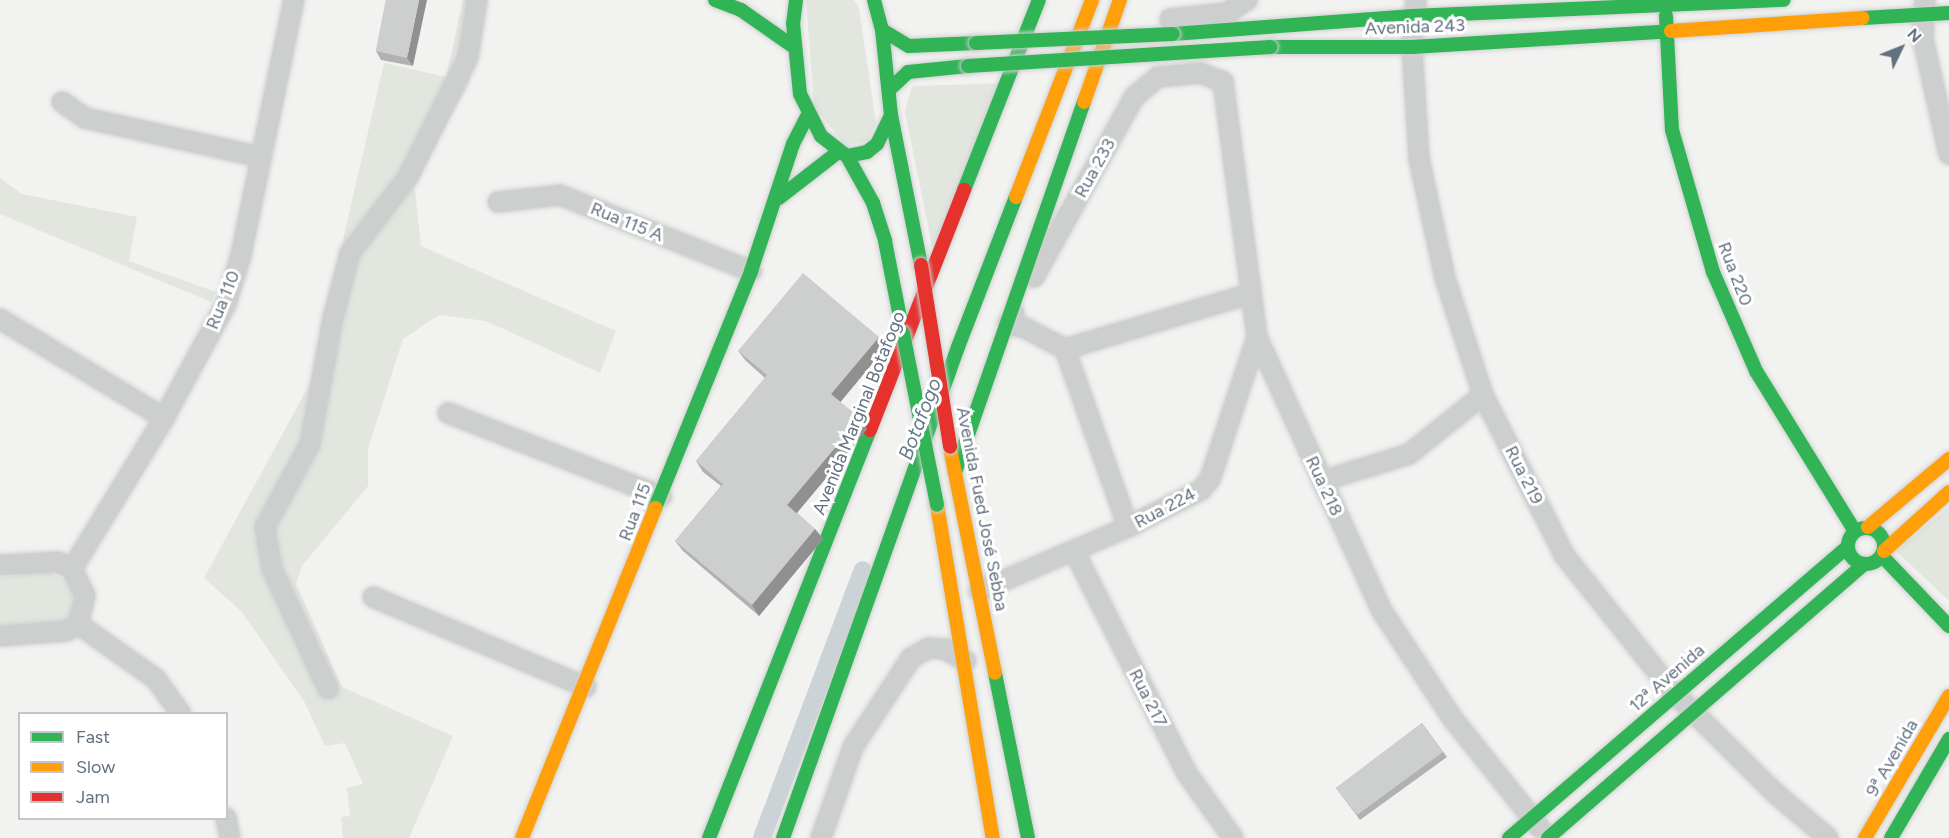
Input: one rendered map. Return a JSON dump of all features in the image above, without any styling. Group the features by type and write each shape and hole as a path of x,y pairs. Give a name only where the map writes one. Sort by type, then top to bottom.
{"main road":[{"path":"715,0 741,10 794,47"},
{"path":"796,0 794,47 800,94 807,116 842,154 873,203 885,241 966,661 993,838"},
{"name":"Avenida Fued José Sebba","path":"874,0 882,30 891,89 891,116 921,265 950,447 1028,838"},
{"name":"Avenida Marginal Botafogo","path":"709,838 1039,0"},
{"path":"783,838 958,347 1092,0"},
{"path":"955,472 1120,0"},
{"name":"Avenida 243","path":"882,30 909,46 976,43 1414,8 1784,0"},
{"name":"Rua 220","path":"1665,4 1672,130 1713,272 1756,371 1862,529"},
{"name":"Avenida 243","path":"891,89 908,72 968,66 1269,47 1412,47 1666,33 1924,7 1949,13"},
{"name":"Rua 115","path":"522,838 586,687 752,272 779,198 793,144 807,116"},
{"path":"779,198 842,154 867,152 877,144 891,116"},
{"path":"1864,564 1852,558 1848,546 1862,529 1949,459"},
{"path":"1548,838 1864,564 1883,553 1949,492"},
{"path":"939,512 963,579 969,590 979,591"},
{"path":"1862,529 1881,536 1883,553 1949,626"},
{"name":"12ª Avenida","path":"1509,838 1848,546"},
{"name":"9ª Avenida","path":"1865,838 1949,696"},
{"path":"1891,838 1949,739"}],"street":[{"name":"Rua 110","path":"72,569 164,418 225,303 240,255 294,0"},
{"path":"328,689 272,569 265,527 310,444 333,318 350,253 408,177 468,57 477,0"},
{"path":"1172,26 1227,13 1246,2"},
{"path":"1924,7 1927,60 1949,154"},
{"name":"Rua 219","path":"1414,8 1412,47 1419,159 1445,278 1483,395 1564,555 1675,694 1776,794 1828,838"},
{"name":"Rua 233","path":"1008,324 1134,97 1158,77 1200,73 1223,82"},
{"name":"Rua 218","path":"1223,82 1257,337 1382,611 1453,719 1531,820 1548,838"},
{"path":"62,102 85,118 261,157"},
{"name":"Rua 115 A","path":"498,202 560,195 752,272"},
{"path":"1065,349 1250,294"},
{"path":"0,319 164,418"},
{"path":"1008,324 1025,328 1065,349 1128,527"},
{"name":"Rua 224","path":"979,591 1128,527 1201,490 1210,479 1257,337"},
{"path":"1322,481 1408,454 1483,395"},
{"path":"448,413 661,496"},
{"name":"Rua 217","path":"1074,551 1186,772 1233,838"},
{"path":"0,565 58,562 72,569 85,596 78,624 66,631 0,636"},
{"path":"373,597 586,687"},
{"path":"78,624 156,679 180,712"},
{"path":"821,838 853,747 911,658 929,648 945,649 966,661"},
{"path":"226,820 230,838"}],"shaded area":[{"path":"463,0 486,0 469,85 414,180 421,246 616,331 600,373 486,321 439,315 403,339 368,449 368,486 302,566 296,584 342,687 453,736 409,838 343,838 341,817 350,816 347,788 363,784 345,743 325,746 304,701 241,611 204,578 319,367 338,261 384,63 446,77"},
{"path":"806,0 854,0 859,8 876,123 868,141 845,145 814,106"},
{"path":"1008,83 935,261 905,112 912,86"},
{"path":"0,178 22,194 137,217 129,261 216,292 211,302 0,214"},
{"path":"1949,507 1949,601 1896,551"},
{"path":"49,572 66,581 74,595 71,615 58,627 0,627 0,577"}],"building":[{"path":"386,0 419,0 407,58 376,51"},
{"path":"803,273 879,337 831,394 860,418 787,505 815,529 752,605 675,541 723,484 696,461 767,375 738,351"},
{"path":"1422,723 1443,752 1357,815 1336,788"}],"waterway":[{"name":"Botafogo","path":"762,838 863,570"}],"traffic: fast":[{"path":"715,0 741,10 794,47"},
{"path":"796,0 793,23 800,94 821,136 847,156 867,152 877,144 891,115 882,30 874,0"},
{"path":"964,190 1039,0"},
{"path":"1173,34 1412,16 1784,0"},
{"path":"1863,18 1949,13"},
{"path":"1666,16 1672,130 1713,272 1756,371 1855,531"},
{"path":"882,30 909,46 976,43"},
{"path":"1270,47 1412,47 1671,31"},
{"path":"976,43 1173,34"},
{"path":"968,66 1270,47"},
{"path":"890,89 908,72 968,66"},
{"path":"955,472 1084,102"},
{"path":"891,115 921,265"},
{"path":"655,508 751,271 793,144 807,116"},
{"path":"779,198 838,152"},
{"path":"847,156 873,203 885,241 903,333"},
{"path":"783,838 958,347 1016,197"},
{"path":"903,333 937,505"},
{"path":"709,838 870,430"},
{"path":"1866,528 1879,533 1884,546 1879,559 1866,564 1853,559 1848,546 1853,533 1866,528"},
{"path":"1509,838 1848,546"},
{"path":"1882,556 1949,626"},
{"path":"1548,838 1864,564"},
{"path":"995,673 1028,838"},
{"path":"1891,838 1949,739"}],"traffic: slow":[{"path":"1016,197 1092,0"},
{"path":"1084,102 1120,0"},
{"path":"1671,31 1863,18"},
{"path":"951,453 995,673"},
{"path":"1868,527 1949,459"},
{"path":"1884,551 1949,492"},
{"path":"937,505 993,838"},
{"path":"522,838 655,508"},
{"path":"1865,838 1949,696"}],"traffic: jam":[{"path":"870,430 964,190"},
{"path":"921,265 950,447"}]}
